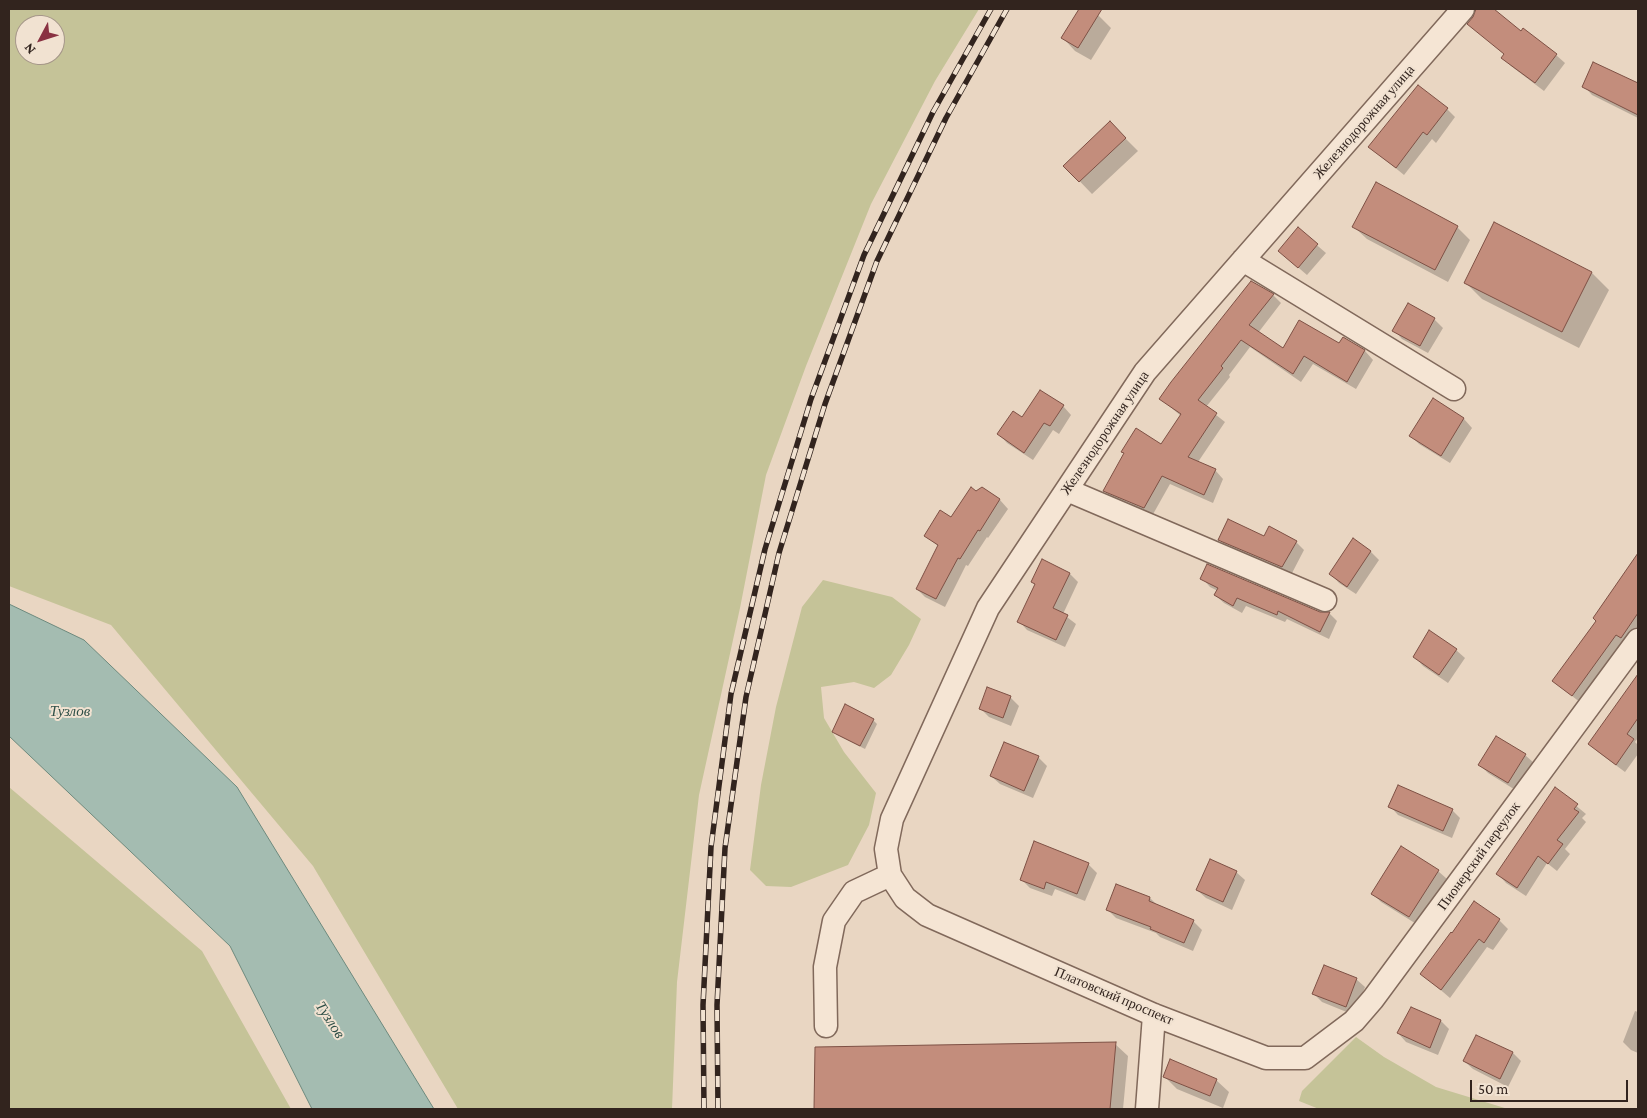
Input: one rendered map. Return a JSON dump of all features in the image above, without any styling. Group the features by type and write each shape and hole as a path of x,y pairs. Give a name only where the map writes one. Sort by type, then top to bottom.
{"street":[{"name":"Железнодорожная улица","path":"927,915 905,898 890,875 886,849 892,819 988,608 1146,372 1463,9"},
{"path":"1243,260 1454,388"},
{"path":"1067,490 1325,600"},
{"name":"Пионерский переулок","path":"1305,1058 1354,1021 1373,999 1638,640"},
{"path":"826,1026 825,967 834,922 854,892 890,875"},
{"name":"Платовский проспект","path":"927,915 1154,1015 1266,1058 1305,1058"},
{"path":"1147,1109 1154,1015"}],"shaded area":[{"path":"9,9 979,9 935,81 871,204 806,366 766,475 740,608 699,795 677,982 672,1109 458,1109 313,866 111,625 9,586"},
{"path":"823,580 892,597 921,619 909,645 891,675 874,688 854,682 821,687 824,718 844,752 876,793 869,825 848,865 791,887 766,886 750,870 761,785 776,707 802,607"},
{"path":"9,787 202,951 291,1109 9,1109"},
{"path":"1356,1037 1384,1057 1436,1087 1508,1109 1319,1109 1299,1101 1302,1091"}],"water":[{"name":"Тузлов","path":"9,604 84,640 237,787 434,1109 312,1109 230,946 9,736"}],"building":[{"path":"1079,9 1102,9 1078,48 1061,38"},
{"path":"1476,9 1494,9 1521,31 1523,28 1557,54 1535,83 1501,58 1504,54 1467,24 1473,17"},
{"path":"1593,62 1638,83 1638,115 1582,87"},
{"path":"1418,85 1448,108 1427,135 1423,132 1396,168 1368,147"},
{"path":"1110,121 1126,138 1079,182 1063,166"},
{"path":"1376,182 1458,226 1435,270 1352,227"},
{"path":"1494,222 1592,272 1562,332 1464,283"},
{"path":"1298,227 1318,244 1298,268 1278,251"},
{"path":"1251,281 1274,294 1249,325 1283,348 1299,320 1339,343 1343,337 1365,350 1347,382 1304,356 1293,374 1241,340 1221,366 1223,368 1198,400 1217,413 1188,457 1216,469 1204,495 1162,476 1144,508 1103,491 1124,453 1121,452 1136,428 1161,444 1181,414 1159,399"},
{"path":"1408,303 1435,318 1420,346 1392,331"},
{"path":"1040,390 1064,405 1050,426 1044,423 1024,453 997,434 1013,411 1022,417"},
{"path":"1433,398 1464,418 1441,456 1409,436"},
{"path":"971,487 976,491 982,487 1000,499 980,531 978,530 960,559 958,558 936,599 916,589 938,545 924,536 940,510 951,517"},
{"path":"1228,519 1264,536 1269,526 1297,541 1282,567 1218,540"},
{"path":"1353,538 1371,551 1347,587 1329,574"},
{"path":"1638,553 1638,613 1621,638 1616,635 1572,696 1552,681 1596,621 1593,618"},
{"path":"1042,559 1070,573 1053,608 1068,615 1056,640 1017,622 1035,584 1031,582"},
{"path":"1207,564 1320,612 1330,612 1320,632 1278,611 1277,615 1237,598 1233,606 1214,595 1218,588 1200,579"},
{"path":"1429,630 1457,649 1439,675 1413,657"},
{"path":"1638,674 1638,718 1627,734 1634,739 1616,765 1588,744"},
{"path":"987,687 1011,696 1003,718 979,709"},
{"path":"845,704 874,719 860,746 832,732"},
{"path":"1496,736 1526,754 1508,783 1478,765"},
{"path":"1004,742 1039,756 1024,791 990,776"},
{"path":"1398,785 1453,809 1443,831 1388,807"},
{"path":"1555,787 1578,804 1574,809 1579,812 1557,840 1563,844 1548,864 1538,856 1517,888 1496,874"},
{"path":"1034,841 1089,863 1077,894 1046,882 1044,889 1020,880"},
{"path":"1401,846 1439,870 1409,917 1371,894"},
{"path":"1210,859 1237,871 1223,902 1196,890"},
{"path":"1116,884 1150,897 1149,901 1194,920 1184,943 1150,929 1151,927 1106,910"},
{"path":"1474,901 1500,919 1484,943 1479,939 1441,990 1420,974"},
{"path":"1324,965 1357,978 1346,1007 1312,994"},
{"path":"1411,1007 1441,1020 1430,1048 1397,1033"},
{"path":"1476,1035 1513,1052 1500,1079 1463,1061"},
{"path":"1116,1042 1110,1109 814,1109 815,1047"},
{"path":"1170,1059 1217,1079 1210,1096 1163,1077"}],"railway":[{"path":"704,1109 703,1005 711,847 731,694 765,549 811,399 864,255 933,112 991,9"},
{"path":"718,1109 717,1005 725,848 746,697 779,553 825,404 877,261 946,118 1007,9"}]}
